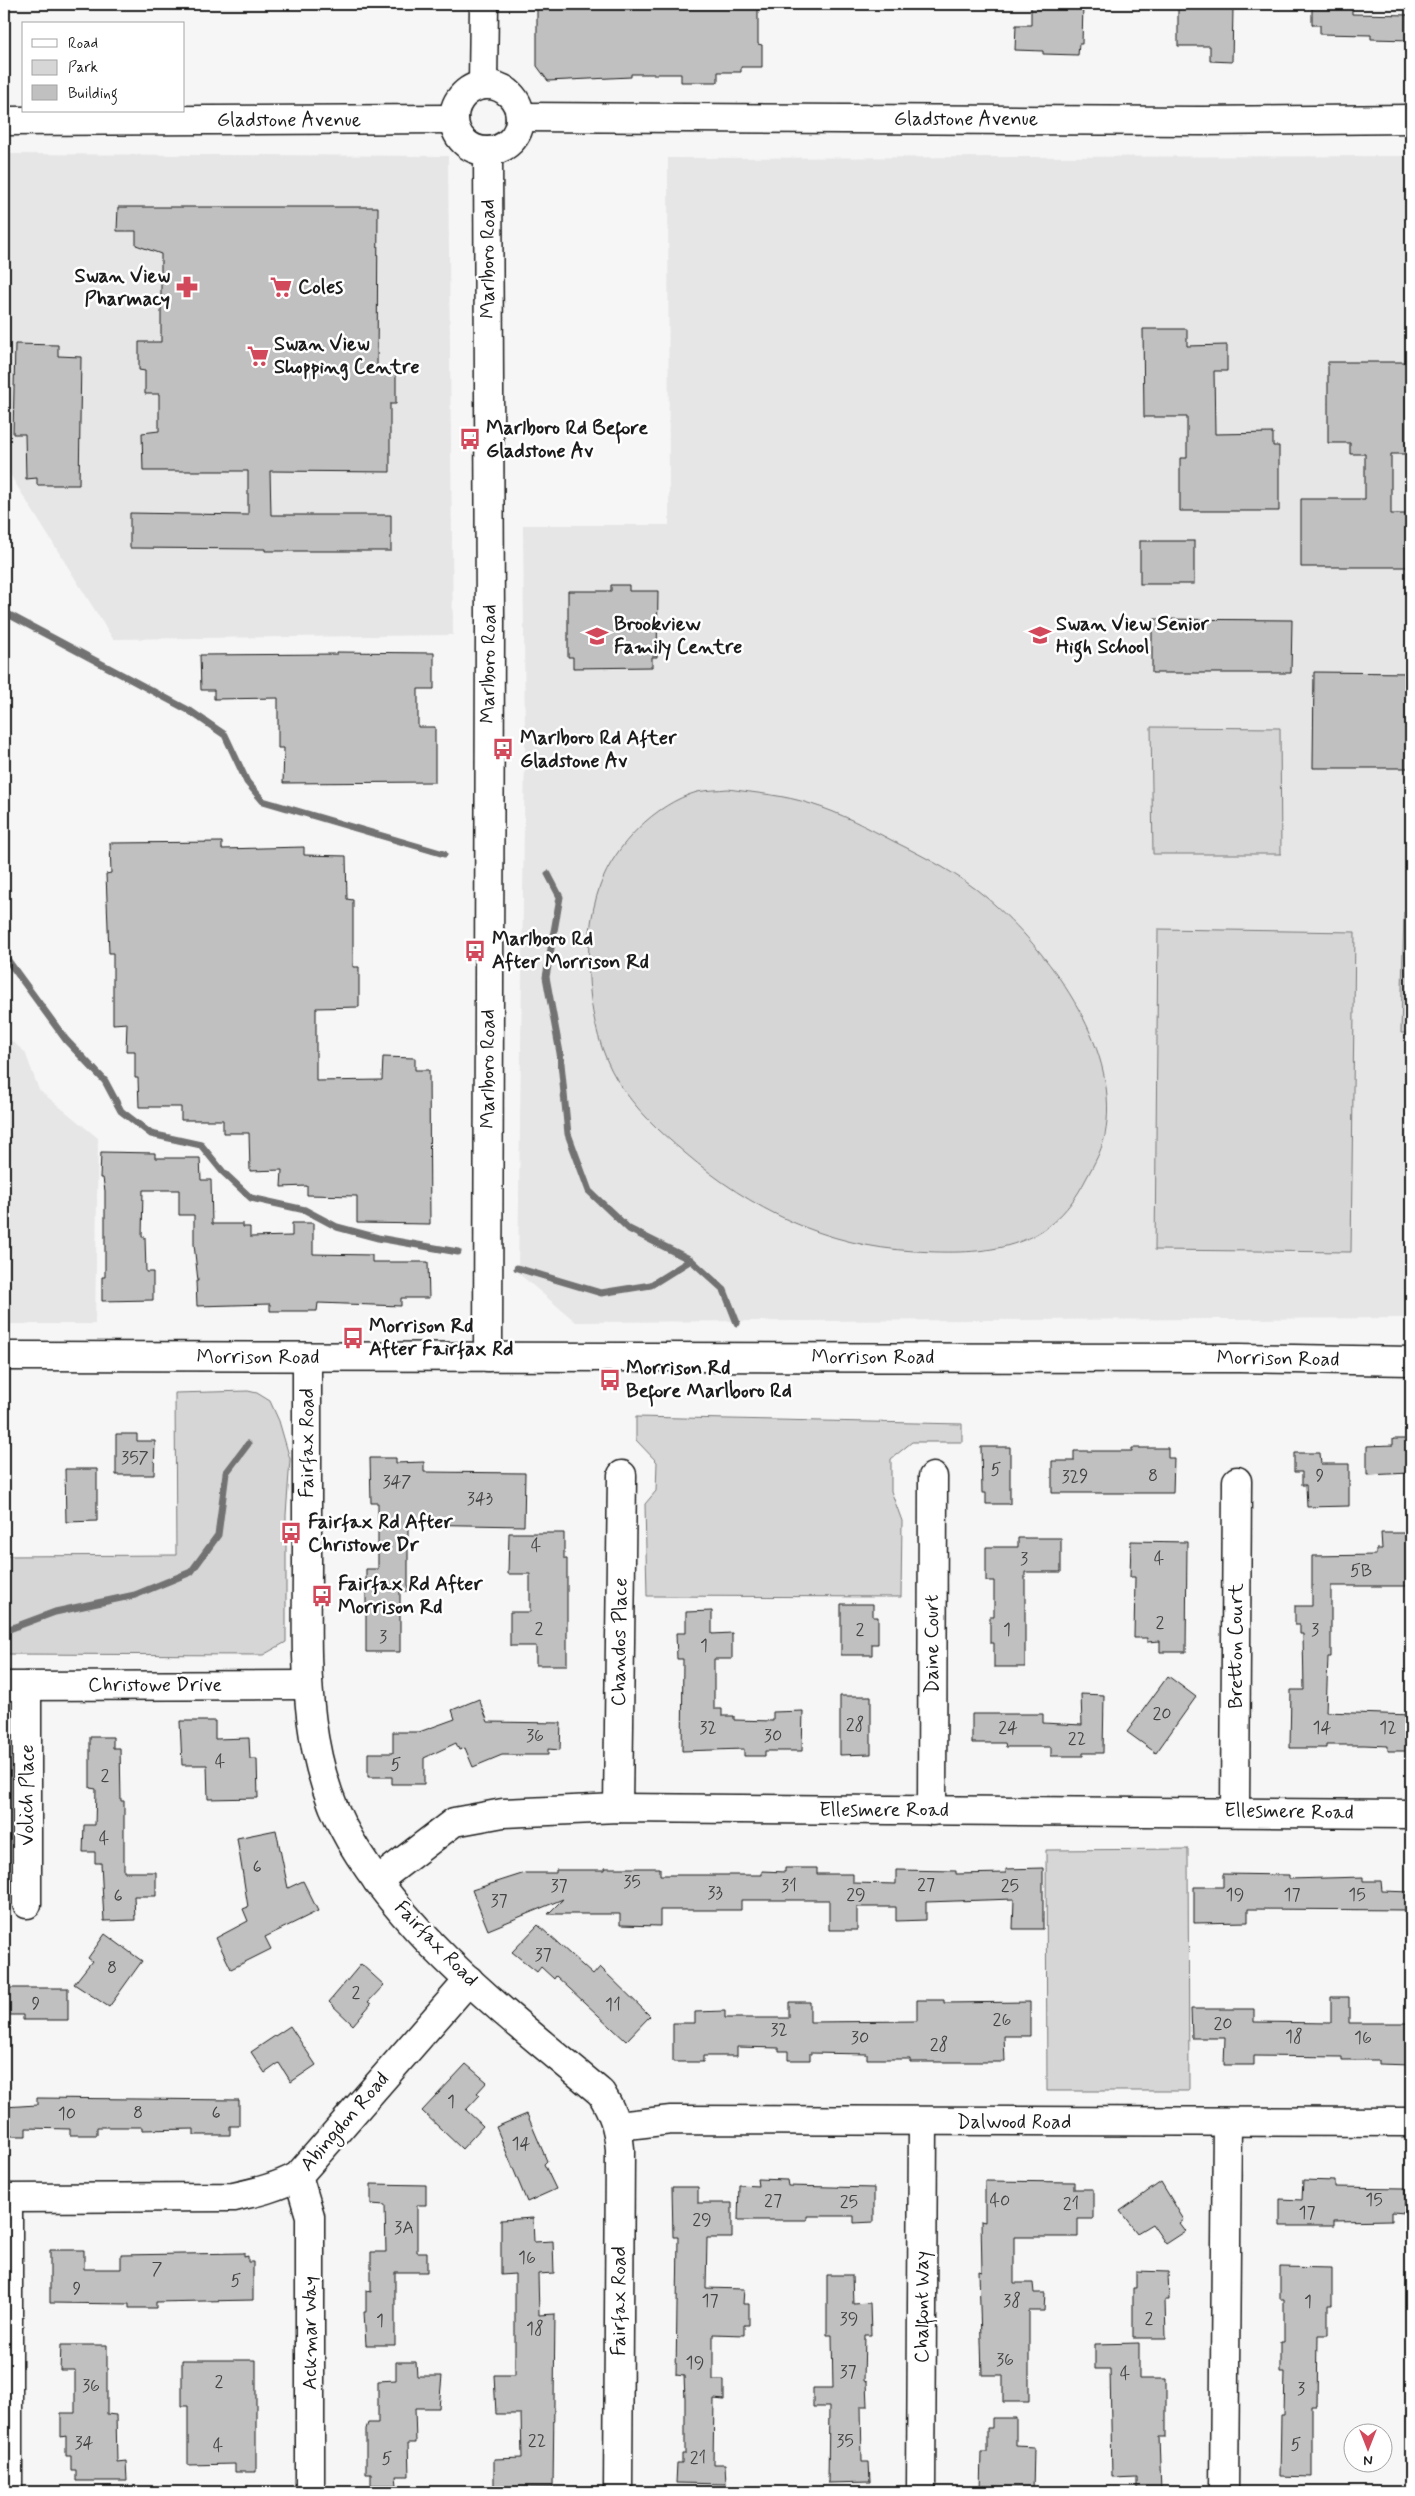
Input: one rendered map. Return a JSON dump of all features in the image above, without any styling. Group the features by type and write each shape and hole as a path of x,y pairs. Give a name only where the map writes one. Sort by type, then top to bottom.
{"street":[{"path":"483,85 484,4"},
{"path":"483,85 499,87 507,92 519,107 520,117 514,137 498,149 488,151 468,145 456,129 454,119 455,108 460,98 468,91 483,85"},
{"name":"Gladstone Avenue","path":"520,117 1191,121 1411,119"},
{"name":"Gladstone Avenue","path":"4,121 454,119"},
{"name":"Marlboro Road","path":"488,151 490,622 488,1356"},
{"name":"Morrison Road","path":"4,1356 488,1356 1411,1361"},
{"name":"Fairfax Road","path":"307,1356 307,1685 320,1763 332,1804 349,1839 377,1881 428,1941 469,1980 601,2093 612,2110 618,2126 620,2149 618,2492"},
{"name":"Chandos Place","path":"618,1808 622,1475"},
{"name":"Daine Court","path":"932,1811 933,1477"},
{"name":"Bretton Court","path":"1234,1811 1237,1481"},
{"name":"Christowe Drive","path":"15,1686 307,1685"},
{"name":"Volich Place","path":"15,1686 27,1904"},
{"name":"Ellesmere Road","path":"377,1881 454,1822 503,1813 618,1808 1234,1811 1411,1814"},
{"name":"Abingdon Road","path":"6,2198 234,2196 260,2192 298,2176 469,1980"},
{"name":"Dalwood Road","path":"618,2126 671,2120 1411,2122"},
{"name":"Chalfont Way","path":"921,2492 922,2122"},
{"path":"1224,2492 1227,2123"},
{"name":"Ackmar Way","path":"298,2176 310,2216 310,2492"},
{"path":"6,2198 8,2492"}],"shaded area":[{"path":"4,154 448,156 453,635 113,639 4,465"},
{"name":"Swan View Senior High School","path":"1411,156 1411,1318 576,1322 518,1273 525,746 523,525 669,525 668,158"},
{"path":"4,1035 25,1052 39,1090 98,1138 95,1324 4,1324"}],"green space":[{"path":"1151,727 1280,728 1281,854 1153,854"},
{"path":"728,789 790,798 822,808 854,821 931,861 954,874 987,898 1033,944 1055,972 1074,1001 1090,1033 1101,1065 1107,1097 1106,1129 1098,1155 1071,1203 1054,1222 1035,1235 1014,1244 966,1252 881,1248 850,1242 820,1233 791,1222 763,1208 710,1173 657,1128 624,1091 607,1060 598,1036 589,985 588,958 590,932 600,886 626,841 652,816 681,798 697,792"},
{"path":"1404,912 1411,912 1411,1033 1401,1033"},
{"path":"1158,929 1355,932 1351,1252 1155,1250"},
{"path":"248,1391 257,1393 270,1401 279,1421 290,1459 286,1515 286,1642 263,1655 4,1654 4,1556 176,1555 175,1393"},
{"path":"636,1417 962,1424 962,1442 912,1442 891,1459 891,1491 902,1521 901,1597 647,1596 645,1504 656,1491 657,1462 636,1440"},
{"path":"1188,1849 1189,2091 1047,2091 1046,1850"}],"building":[{"path":"537,4 758,4 758,44 762,45 762,67 741,67 741,72 718,72 718,82 681,82 681,74 631,74 631,77 548,81 537,66"},
{"path":"1031,4 1083,4 1082,44 1079,44 1078,55 1043,54 1043,51 1015,50 1016,25 1031,25"},
{"path":"1178,4 1216,4 1216,8 1233,8 1232,62 1210,61 1210,46 1178,46"},
{"path":"1312,4 1352,4 1352,14 1411,15 1411,40 1371,39 1371,35 1320,34 1320,25 1312,25"},
{"name":"Swan View Shopping Centre","path":"118,207 378,207 377,371 396,371 396,404 390,404 390,472 270,471 271,515 391,515 391,551 130,548 130,513 248,515 248,471 143,471 142,433 159,431 159,394 145,394 145,371 139,370 139,342 161,342 161,254 136,245 136,231 117,231"},
{"path":"1143,329 1187,329 1187,346 1227,345 1227,371 1214,371 1215,434 1273,433 1273,446 1279,446 1279,511 1180,511 1180,458 1187,458 1187,417 1144,417"},
{"path":"15,344 58,345 58,356 81,357 79,485 37,485 37,478 26,479 25,434 13,434"},
{"path":"1328,362 1411,362 1411,454 1391,454 1391,514 1411,514 1411,567 1301,567 1301,499 1365,499 1365,454 1350,454 1350,443 1328,443"},
{"path":"1140,541 1194,541 1194,584 1140,584"},
{"path":"611,585 629,585 629,591 658,591 657,657 652,657 652,667 573,668 573,657 568,657 568,591 611,591"},
{"path":"1152,619 1292,620 1291,673 1152,673"},
{"path":"337,652 434,653 434,689 418,689 418,727 435,727 435,782 283,783 284,748 278,748 278,698 214,699 214,690 201,690 200,655 337,654"},
{"path":"1314,672 1411,673 1411,768 1313,768"},
{"path":"222,842 222,849 304,847 304,855 346,856 347,899 353,900 353,967 359,967 359,1007 316,1008 316,1081 382,1080 383,1057 415,1058 415,1070 429,1070 430,1224 357,1223 357,1196 307,1195 307,1186 281,1187 282,1170 250,1171 249,1133 223,1133 223,1120 181,1120 181,1107 139,1107 138,1078 135,1078 135,1051 126,1051 127,1023 113,1024 113,953 109,953 106,874 111,873 110,843"},
{"path":"101,1152 155,1153 155,1158 200,1158 201,1180 211,1180 212,1224 243,1224 243,1227 250,1227 250,1237 292,1236 292,1223 313,1223 313,1254 372,1255 372,1262 428,1262 429,1298 401,1298 401,1306 318,1303 317,1311 270,1311 270,1304 197,1306 196,1281 198,1281 194,1244 194,1215 179,1215 179,1190 143,1190 142,1237 145,1237 146,1272 153,1272 153,1300 102,1301 102,1277 105,1277 105,1191 103,1178 100,1178"},
{"path":"116,1434 137,1434 137,1441 155,1441 154,1475 116,1475"},
{"path":"1393,1439 1411,1439 1411,1473 1367,1475 1367,1446 1393,1445"},
{"path":"981,1447 1010,1447 1010,1504 986,1504 986,1493 982,1493"},
{"path":"1132,1448 1168,1448 1168,1458 1174,1458 1173,1493 1052,1493 1052,1461 1074,1461 1074,1451 1132,1451"},
{"path":"1294,1453 1320,1453 1321,1464 1349,1464 1349,1506 1307,1507 1306,1485 1302,1485 1302,1472 1294,1472"},
{"path":"370,1458 396,1458 396,1463 424,1462 424,1472 525,1473 524,1526 408,1524 408,1591 400,1591 400,1652 366,1652 366,1569 378,1569 378,1503 371,1503"},
{"path":"65,1469 97,1469 97,1521 66,1522"},
{"path":"509,1533 564,1533 564,1559 567,1559 567,1665 536,1665 536,1646 510,1646 510,1612 530,1612 530,1574 508,1574"},
{"path":"1381,1533 1411,1533 1410,1586 1331,1586 1331,1657 1328,1657 1326,1712 1411,1715 1409,1751 1388,1751 1388,1746 1364,1745 1326,1745 1326,1748 1290,1748 1291,1690 1304,1690 1303,1634 1300,1634 1300,1625 1295,1625 1295,1606 1312,1606 1312,1556 1376,1555 1376,1549 1382,1549"},
{"path":"1018,1538 1061,1538 1061,1572 1025,1572 1025,1667 994,1667 994,1643 990,1643 990,1617 994,1617 994,1581 986,1581 986,1547 1018,1547"},
{"path":"1131,1541 1187,1542 1186,1652 1160,1652 1160,1641 1147,1642 1147,1638 1134,1638 1135,1577 1130,1577"},
{"path":"841,1604 873,1604 873,1617 878,1617 878,1644 872,1644 872,1655 841,1655"},
{"path":"712,1611 712,1634 732,1633 732,1659 714,1659 714,1709 722,1709 722,1716 734,1716 734,1720 773,1721 773,1712 803,1711 802,1751 765,1751 765,1756 744,1756 744,1749 682,1751 683,1659 677,1659 676,1633 686,1633 686,1612"},
{"path":"1168,1676 1196,1697 1156,1753 1127,1732"},
{"path":"1081,1694 1104,1695 1103,1753 1083,1753 1083,1756 1051,1756 1051,1747 1006,1747 1005,1743 972,1743 972,1714 1043,1714 1043,1723 1082,1725"},
{"path":"840,1696 871,1696 871,1754 840,1755"},
{"path":"479,1699 488,1722 561,1723 560,1750 548,1749 548,1755 502,1755 473,1767 465,1748 459,1750 456,1743 424,1758 424,1784 392,1784 392,1777 368,1777 368,1753 393,1753 393,1732 419,1732 455,1719 452,1710"},
{"path":"180,1721 215,1721 215,1739 249,1738 250,1759 257,1759 258,1798 208,1799 207,1765 182,1765"},
{"path":"90,1737 113,1737 113,1748 120,1748 121,1801 124,1801 124,1872 156,1872 156,1896 134,1896 135,1920 104,1921 101,1863 95,1863 95,1852 83,1852 84,1825 95,1825 96,1789 90,1788"},
{"path":"276,1830 288,1888 303,1881 318,1911 265,1937 271,1949 231,1969 216,1938 248,1921 243,1909 248,1907 237,1838"},
{"path":"605,1868 660,1868 660,1875 762,1875 762,1871 785,1872 785,1868 817,1868 817,1874 853,1874 853,1883 896,1884 896,1870 956,1871 956,1874 1006,1873 1006,1869 1043,1868 1043,1929 1013,1929 1014,1899 926,1902 926,1920 896,1921 896,1907 857,1907 857,1930 829,1930 829,1900 741,1900 741,1910 660,1910 660,1926 620,1925 620,1914 548,1914 563,1899 488,1930 472,1890 525,1873 556,1873 556,1870 605,1870"},
{"path":"1223,1874 1289,1875 1289,1879 1363,1877 1363,1881 1381,1881 1382,1891 1411,1892 1411,1910 1248,1909 1248,1922 1194,1923 1194,1887 1223,1887"},
{"path":"538,1925 593,1975 600,1967 650,2016 626,2041 556,1976 554,1979 541,1967 537,1972 512,1952"},
{"path":"105,1934 142,1961 109,2007 74,1984 92,1961 88,1958"},
{"path":"361,1964 384,1985 368,2002 371,2004 353,2025 329,2002"},
{"path":"4,1988 68,1988 68,2020 23,2020 23,2015 4,2015"},
{"path":"1331,1997 1349,1997 1349,2023 1411,2023 1411,2065 1378,2064 1378,2060 1342,2060 1342,2057 1254,2056 1254,2065 1224,2065 1225,2038 1192,2038 1191,2009 1254,2009 1254,2022 1331,2023"},
{"path":"917,2000 944,2000 944,2003 1030,2002 1030,2036 1004,2036 1005,2062 910,2062 910,2059 867,2059 867,2054 810,2053 810,2060 788,2060 788,2051 779,2051 779,2048 737,2047 737,2056 703,2056 703,2062 673,2062 673,2023 695,2023 695,2012 725,2011 725,2018 789,2018 789,2002 810,2002 810,2022 917,2021"},
{"path":"290,2026 316,2065 291,2082 279,2063 265,2073 251,2052"},
{"path":"466,2064 487,2082 477,2093 480,2095 466,2110 483,2126 462,2149 422,2111"},
{"path":"37,2098 239,2100 239,2126 230,2126 230,2135 194,2135 194,2129 142,2130 142,2127 97,2127 97,2135 70,2135 70,2129 26,2128 26,2136 4,2136 4,2107 37,2105"},
{"path":"527,2114 547,2161 544,2164 556,2189 527,2202 496,2127"},
{"path":"757,2179 787,2180 788,2186 874,2188 874,2222 854,2223 854,2216 807,2216 807,2220 738,2220 739,2185 758,2186"},
{"path":"1303,2180 1335,2181 1335,2187 1405,2188 1405,2213 1392,2212 1392,2220 1334,2221 1334,2226 1280,2226 1280,2199 1302,2200"},
{"path":"985,2181 1074,2182 1074,2189 1093,2189 1093,2219 1078,2219 1078,2237 1014,2237 1014,2283 1033,2283 1034,2293 1045,2293 1044,2311 1029,2311 1029,2402 1003,2402 1003,2375 982,2375 979,2271 982,2272 981,2221 985,2222"},
{"path":"1161,2182 1184,2220 1180,2223 1186,2231 1166,2244 1152,2224 1137,2233 1120,2211"},
{"path":"371,2184 426,2185 426,2205 417,2205 417,2252 427,2252 427,2272 395,2272 395,2345 366,2345 364,2312 366,2312 366,2291 371,2292 371,2252 386,2252 385,2205 371,2204"},
{"path":"672,2187 698,2187 698,2203 732,2203 732,2238 707,2238 706,2288 744,2289 743,2304 749,2304 749,2325 744,2325 744,2335 713,2334 713,2380 724,2380 724,2400 714,2399 713,2464 725,2464 726,2484 676,2483 677,2463 682,2463 682,2454 685,2454 685,2399 684,2376 676,2375 678,2237 673,2237"},
{"path":"533,2218 534,2242 553,2241 554,2273 538,2274 539,2315 555,2314 553,2488 494,2489 494,2459 522,2458 521,2414 496,2414 494,2375 515,2375 515,2274 501,2275 501,2220"},
{"path":"50,2250 84,2250 84,2269 121,2269 121,2255 244,2253 244,2257 248,2256 248,2262 253,2262 253,2300 156,2302 156,2308 129,2308 129,2304 50,2303"},
{"path":"1280,2267 1332,2268 1332,2305 1328,2305 1328,2335 1318,2335 1317,2406 1312,2406 1312,2477 1280,2476 1281,2415 1284,2415 1285,2372 1280,2372 1280,2342 1284,2342 1284,2299 1280,2299"},
{"path":"1136,2271 1168,2272 1169,2300 1165,2300 1166,2338 1133,2338 1133,2288 1136,2288"},
{"path":"827,2275 852,2275 853,2304 870,2303 871,2335 865,2335 864,2381 867,2382 868,2406 861,2406 862,2462 869,2462 870,2482 828,2483 829,2407 813,2407 813,2388 833,2388 832,2335 827,2335"},
{"path":"1139,2343 1139,2379 1166,2379 1166,2437 1159,2437 1161,2492 1137,2492 1137,2476 1112,2477 1110,2369 1095,2369 1095,2344"},
{"path":"61,2345 107,2345 107,2414 116,2415 117,2462 126,2461 127,2481 76,2481 76,2470 71,2470 71,2456 66,2456 66,2436 61,2437 61,2413 75,2413 75,2370 60,2370"},
{"path":"182,2360 256,2360 256,2472 235,2472 235,2464 188,2465 188,2406 182,2406"},
{"path":"396,2362 416,2362 417,2376 442,2376 439,2408 415,2408 416,2443 408,2443 409,2476 396,2476 397,2485 371,2485 371,2474 366,2474 366,2429 368,2423 378,2423 378,2381 396,2380"},
{"path":"992,2418 1016,2418 1016,2446 1034,2447 1033,2492 980,2492 981,2452 987,2452 987,2428 992,2428"}],"waterway":[{"path":"4,612 190,711 225,735 247,782 263,801 444,854"},
{"path":"548,874 560,897 546,977 560,1053 568,1134 589,1191 629,1229 691,1260"},
{"path":"4,955 66,1040 105,1081 121,1111 151,1134 201,1145 223,1172 251,1198 305,1210 337,1227 378,1238 458,1252"},
{"path":"517,1268 601,1293 651,1285 691,1260 724,1290 737,1323"},
{"path":"4,1631 55,1612 135,1595 191,1572 218,1535 226,1473 248,1444"}],"place":[{"name":"Swan View Pharmacy","path":"187,287"},
{"name":"Coles","path":"281,287"},
{"name":"Swan View Shopping Centre","path":"258,356"},
{"name":"Marlboro Rd Before Gladstone Av","path":"470,439"},
{"name":"Swan View Senior High School","path":"1040,635"},
{"name":"Brookview Family Centre","path":"597,636"},
{"name":"Marlboro Rd After Gladstone Av","path":"503,749"},
{"name":"Marlboro Rd After Morrison Rd","path":"475,951"},
{"name":"Morrison Rd After Fairfax Rd","path":"353,1338"},
{"name":"Morrison Rd Before Marlboro Rd","path":"610,1380"},
{"name":"Fairfax Rd After Christowe Dr","path":"291,1533"},
{"name":"Fairfax Rd After Morrison Rd","path":"322,1596"}]}
